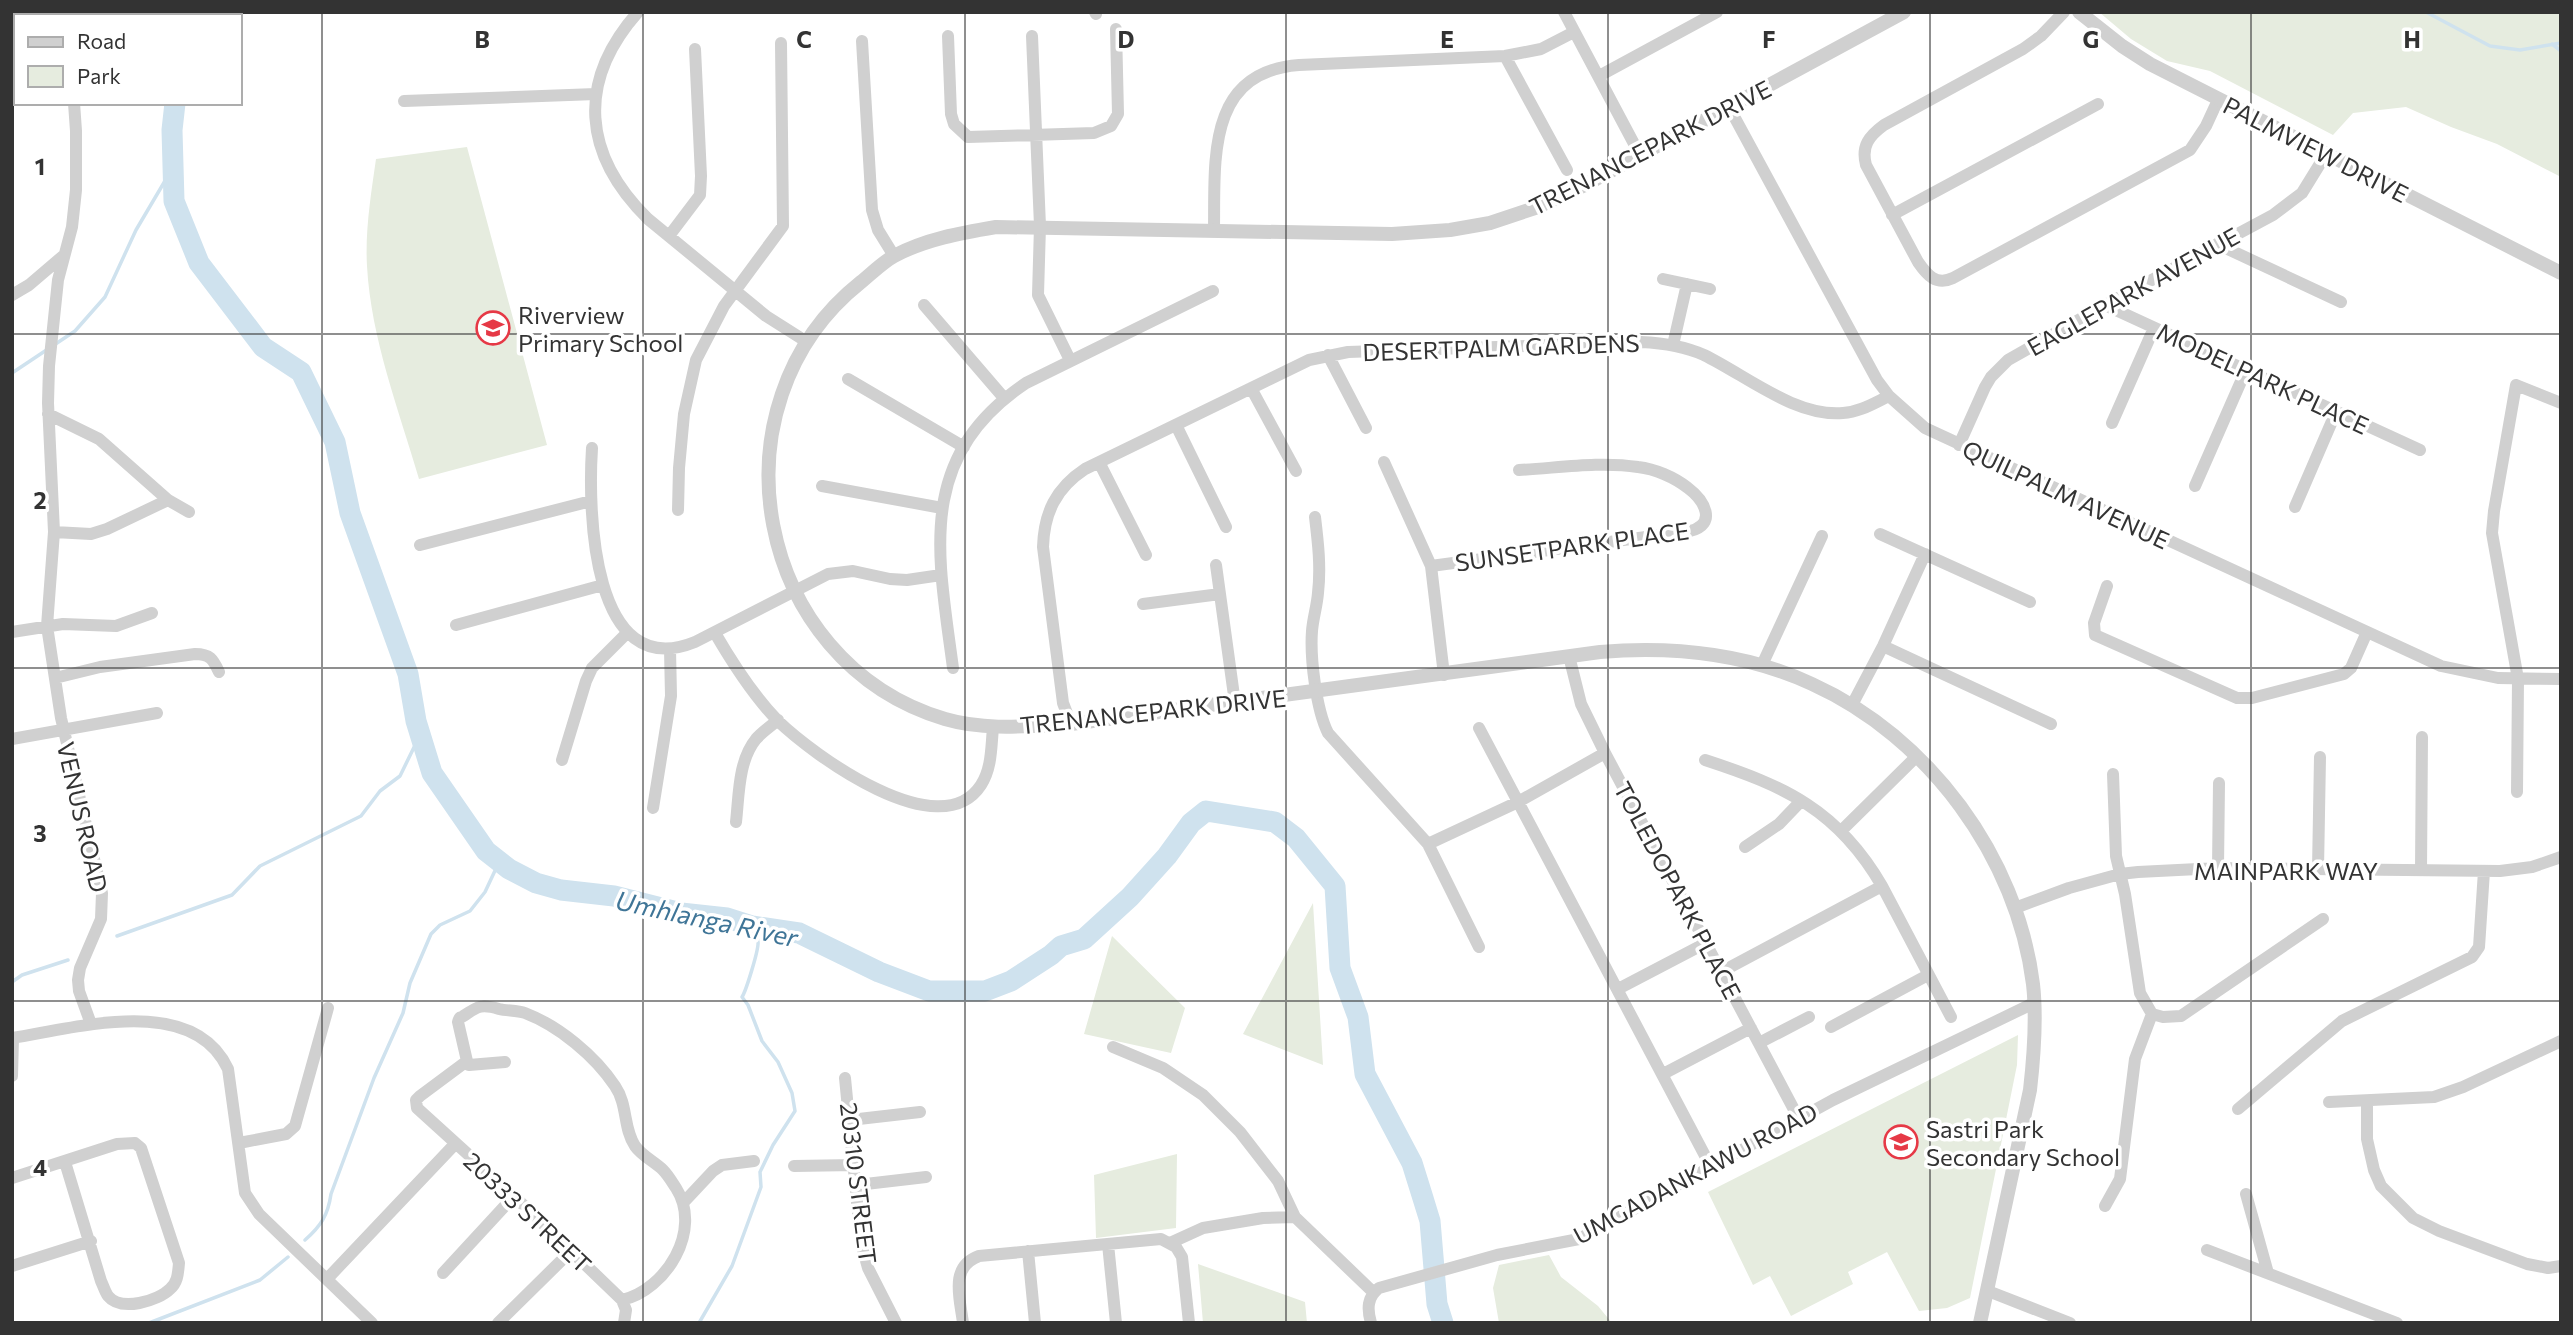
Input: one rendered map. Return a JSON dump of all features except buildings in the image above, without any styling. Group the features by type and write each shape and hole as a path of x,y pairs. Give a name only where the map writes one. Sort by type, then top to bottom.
{"street":[{"path":"638,12 614,43 596,94 597,134 610,173 630,201 669,236 766,316 807,342"},
{"path":"1564,12 1640,155"},
{"path":"1599,76 1717,12"},
{"name":"TRENANCEPARK DRIVE","path":"1904,12 1538,207 1490,223 1392,234 996,227 945,236 894,256 829,311 807,342 788,378 779,404 773,424 768,462 772,527 778,553 795,592 835,649 879,687 910,705 945,719 993,728 1071,724 1629,649 1680,650 1762,665 1813,684 1852,705 1895,736 1917,756 1968,817 1992,857 2015,908 2026,949 2034,1003 2031,1090 1980,1323"},
{"path":"2064,12 2023,49 1884,125 1867,140 1863,155 1866,165 1892,215 1927,274 1934,280 1946,281 2190,150 2200,137 2218,100"},
{"name":"PALMVIEW DRIVE","path":"2080,12 2122,46 2150,64 2561,272"},
{"path":"948,36 951,114 960,131 968,137 978,138 1104,131 1115,121 1119,106 1116,29"},
{"path":"1214,230 1216,149 1222,120 1237,92 1259,76 1286,66 1506,56 1541,49 1574,32"},
{"path":"1032,36 1040,226 1038,295 1070,360"},
{"path":"862,41 872,210 878,230 894,256"},
{"path":"678,510 684,414 696,360 724,306 783,226 780,43"},
{"path":"669,236 699,195 701,176 695,49"},
{"path":"1506,56 1567,170"},
{"path":"404,102 596,94"},
{"path":"1892,215 2098,104"},
{"path":"12,295 29,285 63,256 72,227 76,190 74,105"},
{"name":"QUILPALM AVENUE","path":"1729,107 1877,380 1889,396 1925,428 2441,666 2475,675 2561,679"},
{"name":"EAGLEPARK AVENUE","path":"1959,445 1985,387 1999,368 2018,354 2290,204 2311,183 2326,154"},
{"path":"2217,244 2341,302"},
{"name":"VENUS ROAD","path":"63,256 49,366 48,414 54,532 47,626 64,730 102,893 101,919 78,979 79,991 91,1024"},
{"path":"1663,279 1710,289"},
{"name":"DESERTPALM GARDENS","path":"1674,345 1687,284"},
{"path":"953,668 941,575 939,532 947,486 964,447 1004,398 1041,374 1213,291"},
{"path":"924,305 1004,398"},
{"name":"MODELPARK PLACE","path":"2105,305 2420,450"},
{"path":"2112,423 2154,328"},
{"name":"DESERTPALM GARDENS","path":"1071,724 1063,703 1044,560 1043,533 1049,510 1063,486 1085,469 1287,370 1328,355 1348,352 1641,342 1674,345 1703,355 1811,411 1857,411 1889,396"},
{"name":"DESERTPALM GARDENS","path":"1328,355 1366,428"},
{"path":"2194,486 2246,369"},
{"path":"848,379 964,447"},
{"path":"2517,792 2518,679 2494,548 2494,511 2516,385 2561,403"},
{"path":"1251,388 1296,471"},
{"path":"2295,507 2336,412"},
{"path":"48,414 99,439 168,500 189,512"},
{"path":"1175,425 1226,527"},
{"path":"592,448 591,501 603,585 613,612 627,633 637,641 670,649 680,648 715,633 828,574 842,571 907,580 941,575"},
{"path":"1099,462 1146,555"},
{"path":"1384,462 1432,566 1444,675"},
{"name":"SUNSETPARK PLACE","path":"1432,566 1690,531 1705,522 1706,512 1698,497 1688,487 1652,470 1614,466 1519,470"},
{"path":"822,486 942,508"},
{"path":"54,532 91,534 168,500"},
{"path":"420,545 591,501"},
{"path":"1315,517 1320,552 1312,632 1316,692 1322,723 1428,844 1479,947"},
{"path":"1880,534 2030,603"},
{"path":"1762,665 1822,536"},
{"path":"1852,705 1883,646 1925,554"},
{"path":"1216,565 1235,703"},
{"path":"456,625 603,585"},
{"path":"2107,586 2094,623 2095,635 2238,698 2252,698 2344,674 2351,668 2367,632"},
{"path":"1143,604 1220,594"},
{"path":"12,632 47,626 116,626 152,613"},
{"path":"562,760 592,668 627,633"},
{"path":"715,633 742,677 778,720 840,769 895,796 933,807 953,805 976,792 990,763 993,728"},
{"path":"1883,646 2051,724"},
{"path":"653,808 671,696 670,649"},
{"path":"55,678 100,667 195,654 205,654 213,659 219,672"},
{"name":"TOLEDOPARK PLACE","path":"1569,656 1581,704 1605,753 1799,1119"},
{"path":"64,730 157,713"},
{"path":"736,822 743,766 756,739 778,720"},
{"path":"1479,728 1712,1167"},
{"name":"VENUS ROAD","path":"12,739 64,730"},
{"path":"2421,870 2422,737"},
{"path":"1428,844 1517,802 1605,753"},
{"path":"1842,830 1917,756"},
{"path":"2318,870 2320,757"},
{"path":"1705,760 1787,790 1842,830 1870,865 1951,1017"},
{"path":"2113,774 2116,856 2134,941 2140,993 2152,1014 2163,1017 2181,1016 2323,919"},
{"path":"2218,868 2219,783"},
{"path":"1745,847 1779,824 1801,801"},
{"name":"MAINPARK WAY","path":"2015,908 2069,888 2120,874 2218,868 2518,870 2546,864 2561,857"},
{"path":"2238,1109 2342,1021 2472,957 2479,947 2484,871"},
{"path":"1721,972 1882,886"},
{"path":"1618,989 1706,943"},
{"path":"1831,1027 1928,975"},
{"name":"UMGADANKAWU ROAD","path":"1373,1292 1386,1285 1497,1255 1579,1239 1833,1100 2034,1003"},
{"path":"505,1062 470,1065 458,1022 460,1017 475,1006 481,1005 522,1012 579,1047 599,1065 623,1099 636,1148 663,1170 683,1203 685,1226 680,1249 646,1292 622,1300 626,1310 624,1323"},
{"path":"239,1143 286,1134 295,1126 328,1007"},
{"path":"2105,1206 2120,1178 2135,1059 2152,1014"},
{"path":"1759,1043 1809,1017"},
{"path":"12,1076 12,1038 91,1024 159,1023 186,1030 205,1040 222,1057 228,1069 245,1192 259,1214 327,1279 366,1321"},
{"path":"1663,1074 1751,1028"},
{"path":"2329,1102 2420,1098 2448,1093 2561,1041"},
{"path":"1114,1047 1163,1068 1203,1095 1240,1132 1278,1181 1295,1217 1373,1292 1368,1307 1371,1323"},
{"name":"20333 STREET","path":"467,1061 420,1096 416,1100 417,1108 622,1300"},
{"name":"20310 STREET","path":"845,1078 861,1243 868,1268 896,1323"},
{"path":"2367,1101 2367,1139 2374,1170 2381,1186 2413,1218 2439,1231 2527,1264 2548,1268 2561,1266"},
{"path":"850,1120 920,1112"},
{"path":"12,1178 124,1143 135,1143 141,1149 179,1263 177,1279 170,1290 132,1305 119,1303 108,1297 65,1162"},
{"path":"327,1279 455,1144"},
{"path":"683,1203 722,1165 754,1161"},
{"path":"794,1166 855,1165"},
{"path":"857,1185 926,1177"},
{"path":"2246,1194 2268,1273"},
{"path":"443,1273 514,1196"},
{"path":"1170,1243 1203,1228 1263,1218 1295,1217"},
{"path":"963,1323 958,1279 965,1264 979,1256 1161,1239 1176,1247 1182,1257 1189,1323"},
{"path":"12,1266 91,1241"},
{"path":"1108,1244 1116,1323"},
{"path":"2207,1250 2397,1323"},
{"path":"498,1323 571,1251"},
{"path":"1028,1251 1035,1323"},
{"path":"1988,1291 2070,1323"}],"green space":[{"path":"2099,12 2561,12 2561,177 2497,144 2406,107 2353,113 2333,135 2210,71 2167,61 2131,39"},
{"path":"467,147 547,445 419,479 387,374 370,293 367,239 376,159"},
{"path":"1313,903 1323,1065 1243,1034"},
{"path":"1112,936 1185,1008 1171,1053 1084,1034"},
{"name":"Sastri Park Secondary School","path":"2018,1035 2017,1065 1970,1298 1947,1308 1919,1311 1887,1252 1848,1272 1853,1284 1791,1316 1770,1276 1753,1285 1708,1192"},
{"path":"1177,1154 1176,1228 1096,1238 1094,1175"},
{"path":"1549,1255 1561,1277 1598,1306 1612,1323 1499,1323 1493,1288 1499,1265"},
{"path":"1198,1264 1305,1302 1307,1323 1203,1323"}],"waterway":[{"path":"2426,12 2490,46 2520,50 2561,43"},
{"path":"2552,44 2561,51"},
{"name":"Umhlanga River","path":"175,105 172,130 174,201 199,263 263,347 301,372 335,442 350,513 408,674 416,721 432,773 486,851 509,869 536,883 561,890 614,896 681,913 727,918 752,926 799,933 879,972 929,991 985,991 1011,981 1061,946 1084,939 1130,897 1167,856 1191,823 1206,811 1275,822 1296,838 1335,886 1340,968 1358,1017 1365,1074 1412,1163 1430,1221 1437,1304 1443,1323"},
{"path":"54,345 75,331 105,297 136,230 172,169"},
{"path":"12,373 48,349"},
{"path":"117,936 232,895 260,866 361,816 380,791 400,776 420,735"},
{"path":"305,1240 326,1214 374,1078 403,1013 410,983 431,934 440,925 470,911 485,892 500,860"},
{"path":"699,1323 732,1266 761,1187 760,1172 773,1145 795,1111 792,1093 778,1062 762,1041 748,1005 742,997 758,946 752,926"},
{"path":"12,982 22,975 68,960"},
{"path":"149,1323 260,1280 288,1257"}],"place":[{"name":"Riverview Primary School","path":"493,328"},
{"name":"Sastri Park Secondary School","path":"1901,1142"}]}
